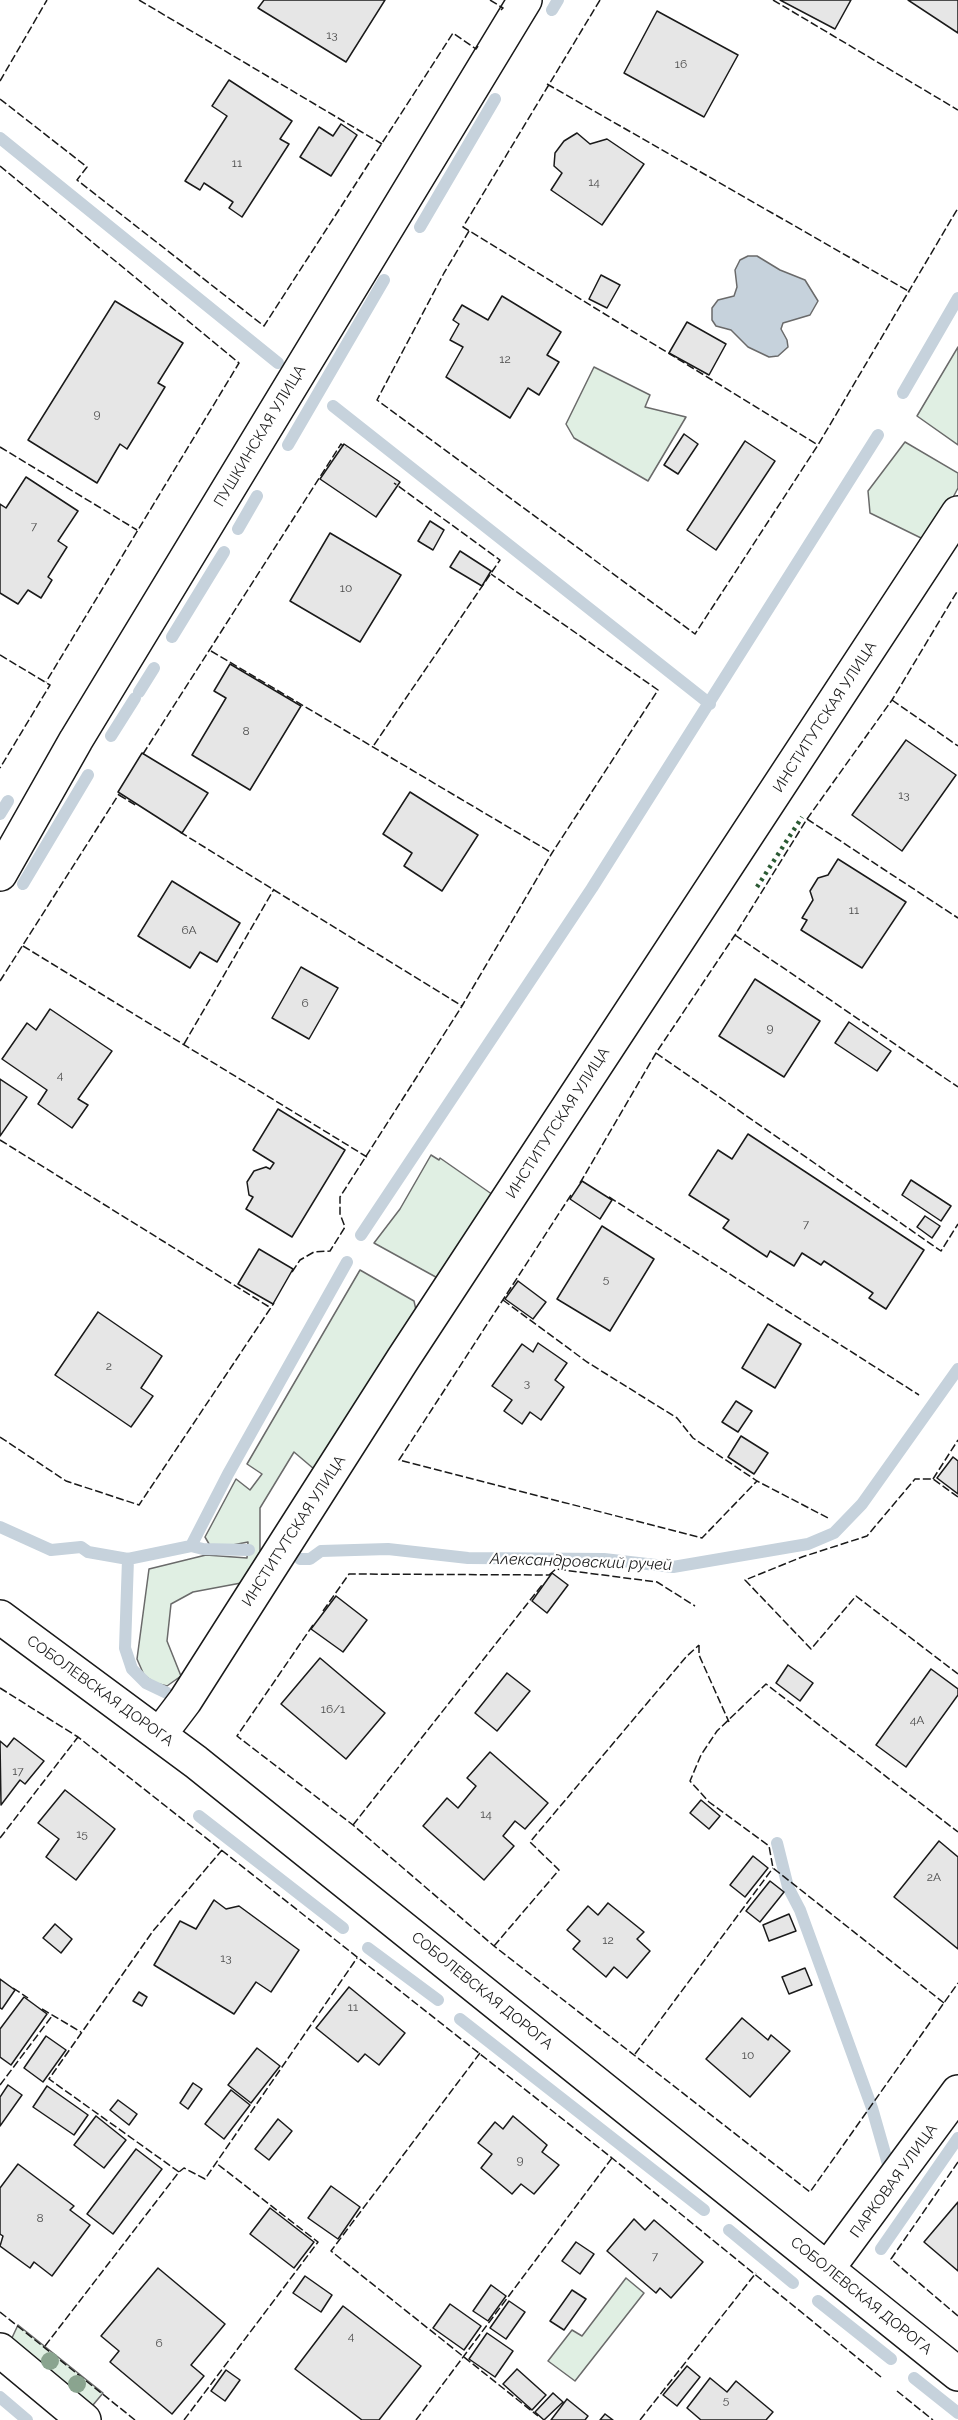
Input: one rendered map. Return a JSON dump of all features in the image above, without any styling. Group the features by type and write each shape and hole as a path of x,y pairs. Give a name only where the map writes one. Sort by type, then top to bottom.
{"street":[{"name":"ПУШКИНСКАЯ УЛИЦА","path":"0,874 101,699 525,0"},
{"name":"ИНСТИТУТСКАЯ УЛИЦА","path":"174,1715 403,1359 958,513"},
{"name":"СОБОЛЕВСКАЯ ДОРОГА","path":"0,1617 174,1715 828,2268 958,2374"},
{"name":"ПАРКОВАЯ УЛИЦА","path":"828,2268 958,2092"},
{"path":"0,2350 84,2420"}],"green space":[{"path":"958,347 958,445 917,416"},
{"path":"594,367 650,395 645,407 686,417 648,481 574,438 566,424"},
{"path":"905,442 958,473 958,488 933,535 921,538 870,513 868,491"},
{"path":"431,1155 439,1160 440,1158 496,1197 443,1281 374,1243 400,1209"},
{"path":"360,1270 414,1301 418,1319 314,1469 294,1452 260,1508 260,1556 241,1583 193,1592 171,1604 167,1641 181,1676 167,1686 155,1683 144,1675 137,1659 149,1569 206,1555 247,1558 248,1542 212,1549 205,1537 236,1479 250,1490 262,1474 247,1464"},
{"path":"626,2278 644,2293 575,2381 548,2361 572,2330 582,2336"},
{"path":"18,2325 103,2393 88,2411 10,2342"}],"shaded area":[{"path":"748,256 757,256 780,270 805,280 818,301 810,315 783,323 781,329 788,347 778,356 769,357 748,347 731,330 716,326 712,320 712,308 718,300 734,296 737,287 735,270 740,260"}],"building":[{"path":"264,0 385,0 346,62 258,8"},
{"path":"780,0 851,0 835,29"},
{"path":"908,0 958,0 958,33"},
{"path":"657,11 738,55 704,117 624,73"},
{"path":"229,80 292,121 280,139 289,144 242,217 229,208 233,202 204,183 200,190 185,181 227,116 212,106"},
{"path":"341,124 357,135 331,176 300,157 319,127 333,136"},
{"path":"577,133 590,144 607,139 644,164 602,225 551,190 562,173 554,166 555,153 564,141"},
{"path":"601,275 620,285 607,308 589,299"},
{"path":"502,296 561,332 547,355 559,362 539,395 528,388 510,418 446,377 463,347 450,340 459,324 453,320 462,305 488,320"},
{"path":"115,301 183,343 158,383 165,387 127,449 120,444 97,483 28,440"},
{"path":"687,322 726,344 709,375 669,353"},
{"path":"684,434 698,444 678,474 664,465"},
{"path":"745,441 775,461 716,550 687,530"},
{"path":"344,444 400,482 376,517 320,479"},
{"path":"26,477 78,511 58,541 67,547 48,577 52,580 41,598 28,590 18,604 0,593 0,504 6,508"},
{"path":"430,521 444,530 433,550 418,541"},
{"path":"330,533 401,575 360,642 290,601"},
{"path":"460,551 491,571 482,586 450,567"},
{"path":"230,664 301,706 250,790 192,755 226,698 214,691"},
{"path":"906,740 956,775 902,851 852,815"},
{"path":"142,753 208,793 182,833 118,792"},
{"path":"410,792 478,835 442,891 404,866 412,853 383,834"},
{"path":"838,859 906,902 862,968 801,930 807,920 802,918 813,900 810,891 818,878 828,875"},
{"path":"172,881 240,923 217,962 200,952 190,968 138,936"},
{"path":"301,967 338,988 309,1039 272,1018"},
{"path":"755,979 820,1021 784,1077 719,1036"},
{"path":"50,1009 112,1051 78,1099 88,1105 72,1128 38,1104 47,1090 2,1059 27,1023 36,1030"},
{"path":"849,1022 891,1051 877,1071 835,1043"},
{"path":"0,1079 27,1097 0,1136"},
{"path":"278,1109 345,1150 292,1237 246,1209 253,1197 249,1195 247,1182 254,1171 266,1167 270,1169 274,1163 253,1150"},
{"path":"748,1134 924,1250 886,1309 869,1298 873,1293 824,1261 821,1265 802,1253 794,1266 770,1251 767,1257 723,1228 729,1220 689,1195 718,1150 732,1159"},
{"path":"911,1180 951,1206 941,1221 902,1195"},
{"path":"582,1181 612,1200 600,1219 570,1199"},
{"path":"925,1216 940,1226 932,1238 917,1227"},
{"path":"602,1226 654,1259 610,1331 557,1299"},
{"path":"259,1249 293,1269 273,1304 238,1284"},
{"path":"518,1281 546,1302 533,1319 505,1299"},
{"path":"98,1312 162,1356 141,1388 153,1396 131,1427 55,1375"},
{"path":"768,1324 801,1344 775,1388 742,1368"},
{"path":"538,1343 567,1363 555,1380 564,1387 541,1420 530,1412 522,1424 504,1411 512,1400 492,1386 522,1344 533,1352"},
{"path":"736,1401 752,1411 738,1432 722,1422"},
{"path":"741,1436 768,1453 754,1474 728,1457"},
{"path":"953,1457 958,1461 958,1494 937,1478"},
{"path":"552,1573 568,1585 547,1613 532,1601"},
{"path":"336,1596 367,1620 343,1652 311,1629"},
{"path":"320,1658 385,1713 346,1759 281,1704"},
{"path":"788,1665 813,1683 800,1701 776,1683"},
{"path":"931,1669 958,1689 958,1695 906,1767 876,1745"},
{"path":"507,1673 530,1691 497,1731 475,1713"},
{"path":"14,1738 44,1761 25,1784 20,1780 1,1805 0,1741 7,1747"},
{"path":"490,1752 548,1803 525,1829 515,1821 503,1836 514,1846 484,1880 423,1826 447,1798 458,1808 476,1786 467,1778"},
{"path":"65,1790 115,1829 76,1880 46,1857 59,1839 38,1823"},
{"path":"701,1800 720,1816 709,1829 690,1813"},
{"path":"939,1841 958,1857 958,1949 894,1897"},
{"path":"753,1856 768,1868 745,1897 730,1885"},
{"path":"770,1881 784,1892 760,1922 746,1911"},
{"path":"214,1900 226,1909 239,1906 299,1950 271,1992 256,1982 234,2014 154,1965 180,1921 196,1929"},
{"path":"608,1903 644,1932 637,1939 650,1951 627,1978 614,1967 606,1977 573,1949 580,1941 567,1930 588,1906 598,1915"},
{"path":"789,1914 796,1931 769,1941 763,1925"},
{"path":"55,1924 72,1939 61,1953 43,1938"},
{"path":"805,1968 812,1985 789,1994 782,1977"},
{"path":"0,1979 15,1990 2,2009 0,2008"},
{"path":"349,1987 405,2033 379,2065 365,2054 358,2062 316,2028"},
{"path":"139,1992 147,1997 142,2006 133,2001"},
{"path":"24,1997 47,2014 11,2065 0,2057 0,2029"},
{"path":"742,2018 768,2040 771,2035 790,2051 750,2097 706,2059"},
{"path":"46,2036 66,2050 43,2082 24,2068"},
{"path":"257,2048 280,2066 251,2103 228,2085"},
{"path":"193,2083 202,2089 188,2109 180,2103"},
{"path":"8,2085 22,2095 0,2126 0,2097"},
{"path":"47,2086 88,2115 74,2135 33,2107"},
{"path":"231,2090 250,2105 224,2139 205,2124"},
{"path":"118,2100 137,2114 129,2125 110,2110"},
{"path":"96,2116 126,2140 104,2168 74,2145"},
{"path":"513,2116 547,2145 542,2152 559,2165 534,2194 521,2184 512,2194 481,2168 492,2154 478,2143 495,2122 503,2129"},
{"path":"278,2119 292,2131 269,2160 255,2149"},
{"path":"136,2149 162,2169 113,2234 87,2214"},
{"path":"18,2164 74,2206 70,2210 90,2225 52,2276 34,2262 30,2268 0,2246 3,2236 0,2234 0,2188"},
{"path":"331,2186 360,2207 338,2239 308,2218"},
{"path":"958,2202 958,2271 924,2242"},
{"path":"270,2208 314,2242 294,2268 250,2234"},
{"path":"634,2219 645,2230 654,2220 703,2262 671,2298 660,2288 656,2293 607,2251"},
{"path":"576,2242 594,2254 580,2274 562,2261"},
{"path":"158,2268 225,2324 191,2365 204,2376 172,2414 110,2362 119,2351 101,2336"},
{"path":"305,2276 332,2295 321,2312 293,2293"},
{"path":"491,2285 506,2296 488,2321 473,2311"},
{"path":"572,2290 586,2299 564,2330 550,2321"},
{"path":"509,2301 525,2312 506,2339 490,2328"},
{"path":"450,2304 481,2326 464,2350 433,2328"},
{"path":"343,2306 421,2366 379,2420 362,2420 295,2369"},
{"path":"487,2333 513,2351 495,2377 469,2359"},
{"path":"687,2366 700,2377 677,2406 663,2395"},
{"path":"517,2369 546,2395 532,2410 503,2384"},
{"path":"226,2370 240,2380 225,2401 211,2391"},
{"path":"710,2378 727,2392 736,2381 773,2412 766,2420 701,2420 687,2408"},
{"path":"553,2393 563,2402 544,2420 535,2412"},
{"path":"567,2399 588,2416 585,2420 551,2420"},
{"path":"605,2414 613,2420 600,2420"}],"waterway":[{"path":"552,10 558,0"},
{"path":"420,227 495,99"},
{"path":"0,138 278,363"},
{"path":"288,445 384,280"},
{"path":"903,393 958,298"},
{"path":"333,406 710,704"},
{"path":"361,1235 592,888 878,435"},
{"path":"238,529 257,496"},
{"path":"172,637 224,552"},
{"path":"139,692 154,668"},
{"path":"111,736 135,698"},
{"path":"23,884 88,775"},
{"path":"0,814 8,801"},
{"path":"191,1546 228,1474 347,1262"},
{"name":"Александровский ручей","path":"300,1559 310,1559 321,1551 388,1549 468,1558 604,1559 673,1567 808,1544 834,1533 862,1504 958,1369"},
{"name":"Александровский ручей","path":"0,1527 51,1550 81,1547 88,1552 128,1559 191,1546 203,1549 249,1550"},
{"path":"128,1559 125,1648 132,1669 146,1683 167,1693"},
{"path":"199,1816 343,1928"},
{"path":"777,1843 788,1887 800,1910 872,2108 888,2164"},
{"path":"368,1948 438,2000"},
{"path":"460,2019 704,2210"},
{"path":"881,2249 958,2138"},
{"path":"729,2230 793,2283"},
{"path":"818,2301 891,2359"},
{"path":"914,2378 958,2413"},
{"path":"0,2397 27,2420"}],"hedge":[{"path":"757,887 802,817"}],"fence":[{"path":"0,81 47,0"},
{"path":"139,0 382,144"},
{"path":"490,0 503,8 501,10"},
{"path":"600,0 463,227 818,445"},
{"path":"773,0 958,110"},
{"path":"0,99 87,167 77,180 264,326 453,33 476,49 478,46"},
{"path":"547,84 910,292"},
{"path":"0,166 239,363 46,682"},
{"path":"469,231 444,273 377,400 695,634 818,445 958,208"},
{"path":"143,754 341,444 346,448"},
{"path":"0,447 137,530"},
{"path":"374,745 500,560 394,483"},
{"path":"292,1272 300,1260 314,1252 330,1251 345,1227 340,1214 340,1197 462,1006 552,853 658,690 491,574"},
{"path":"580,1183 656,1053 735,935 807,819 892,700 958,590"},
{"path":"211,651 552,853"},
{"path":"0,655 50,685 0,768"},
{"path":"892,700 958,746"},
{"path":"0,981 119,794"},
{"path":"119,795 137,806"},
{"path":"807,819 958,918"},
{"path":"180,832 462,1006"},
{"path":"184,1044 274,889"},
{"path":"735,935 958,1087"},
{"path":"23,946 367,1157"},
{"path":"656,1053 941,1251 958,1224"},
{"path":"0,1140 271,1308"},
{"path":"571,1195 399,1460 702,1538 757,1481"},
{"path":"609,1197 919,1395"},
{"path":"503,1300 587,1362 677,1418 693,1438 757,1481 830,1519"},
{"path":"0,1437 66,1481 139,1505 274,1303"},
{"path":"933,1479 958,1440"},
{"path":"958,1497 933,1479 915,1479 867,1536 802,1557 745,1580 811,1649 856,1596 958,1674"},
{"path":"549,1575 556,1569 657,1582 695,1606"},
{"path":"323,1611 349,1574 550,1575"},
{"path":"353,1825 542,1585"},
{"path":"313,1625 237,1736 353,1825 494,1946 810,2192 958,1983"},
{"path":"699,1645 699,1655 729,1722"},
{"path":"494,1946 559,1870 530,1842 686,1657 699,1645"},
{"path":"944,2003 773,1868 769,1846 709,1802 690,1781 701,1755 717,1731 766,1684 958,1832"},
{"path":"0,1688 78,1737 612,2158 881,2377"},
{"path":"0,1838 78,1737"},
{"path":"179,2172 49,2079 153,1931 222,1850"},
{"path":"635,2054 773,1868"},
{"path":"45,2346 179,2172 184,2168 205,2179 357,1958"},
{"path":"13,1988 28,1998"},
{"path":"42,2009 81,2032"},
{"path":"0,2085 52,2016"},
{"path":"480,2053 331,2251 538,2416"},
{"path":"416,2420 612,2158"},
{"path":"958,2162 891,2259 958,2316"},
{"path":"184,2420 318,2242 216,2163"},
{"path":"640,2420 756,2273"},
{"path":"0,2312 135,2420"},
{"path":"897,2391 933,2420"}]}
